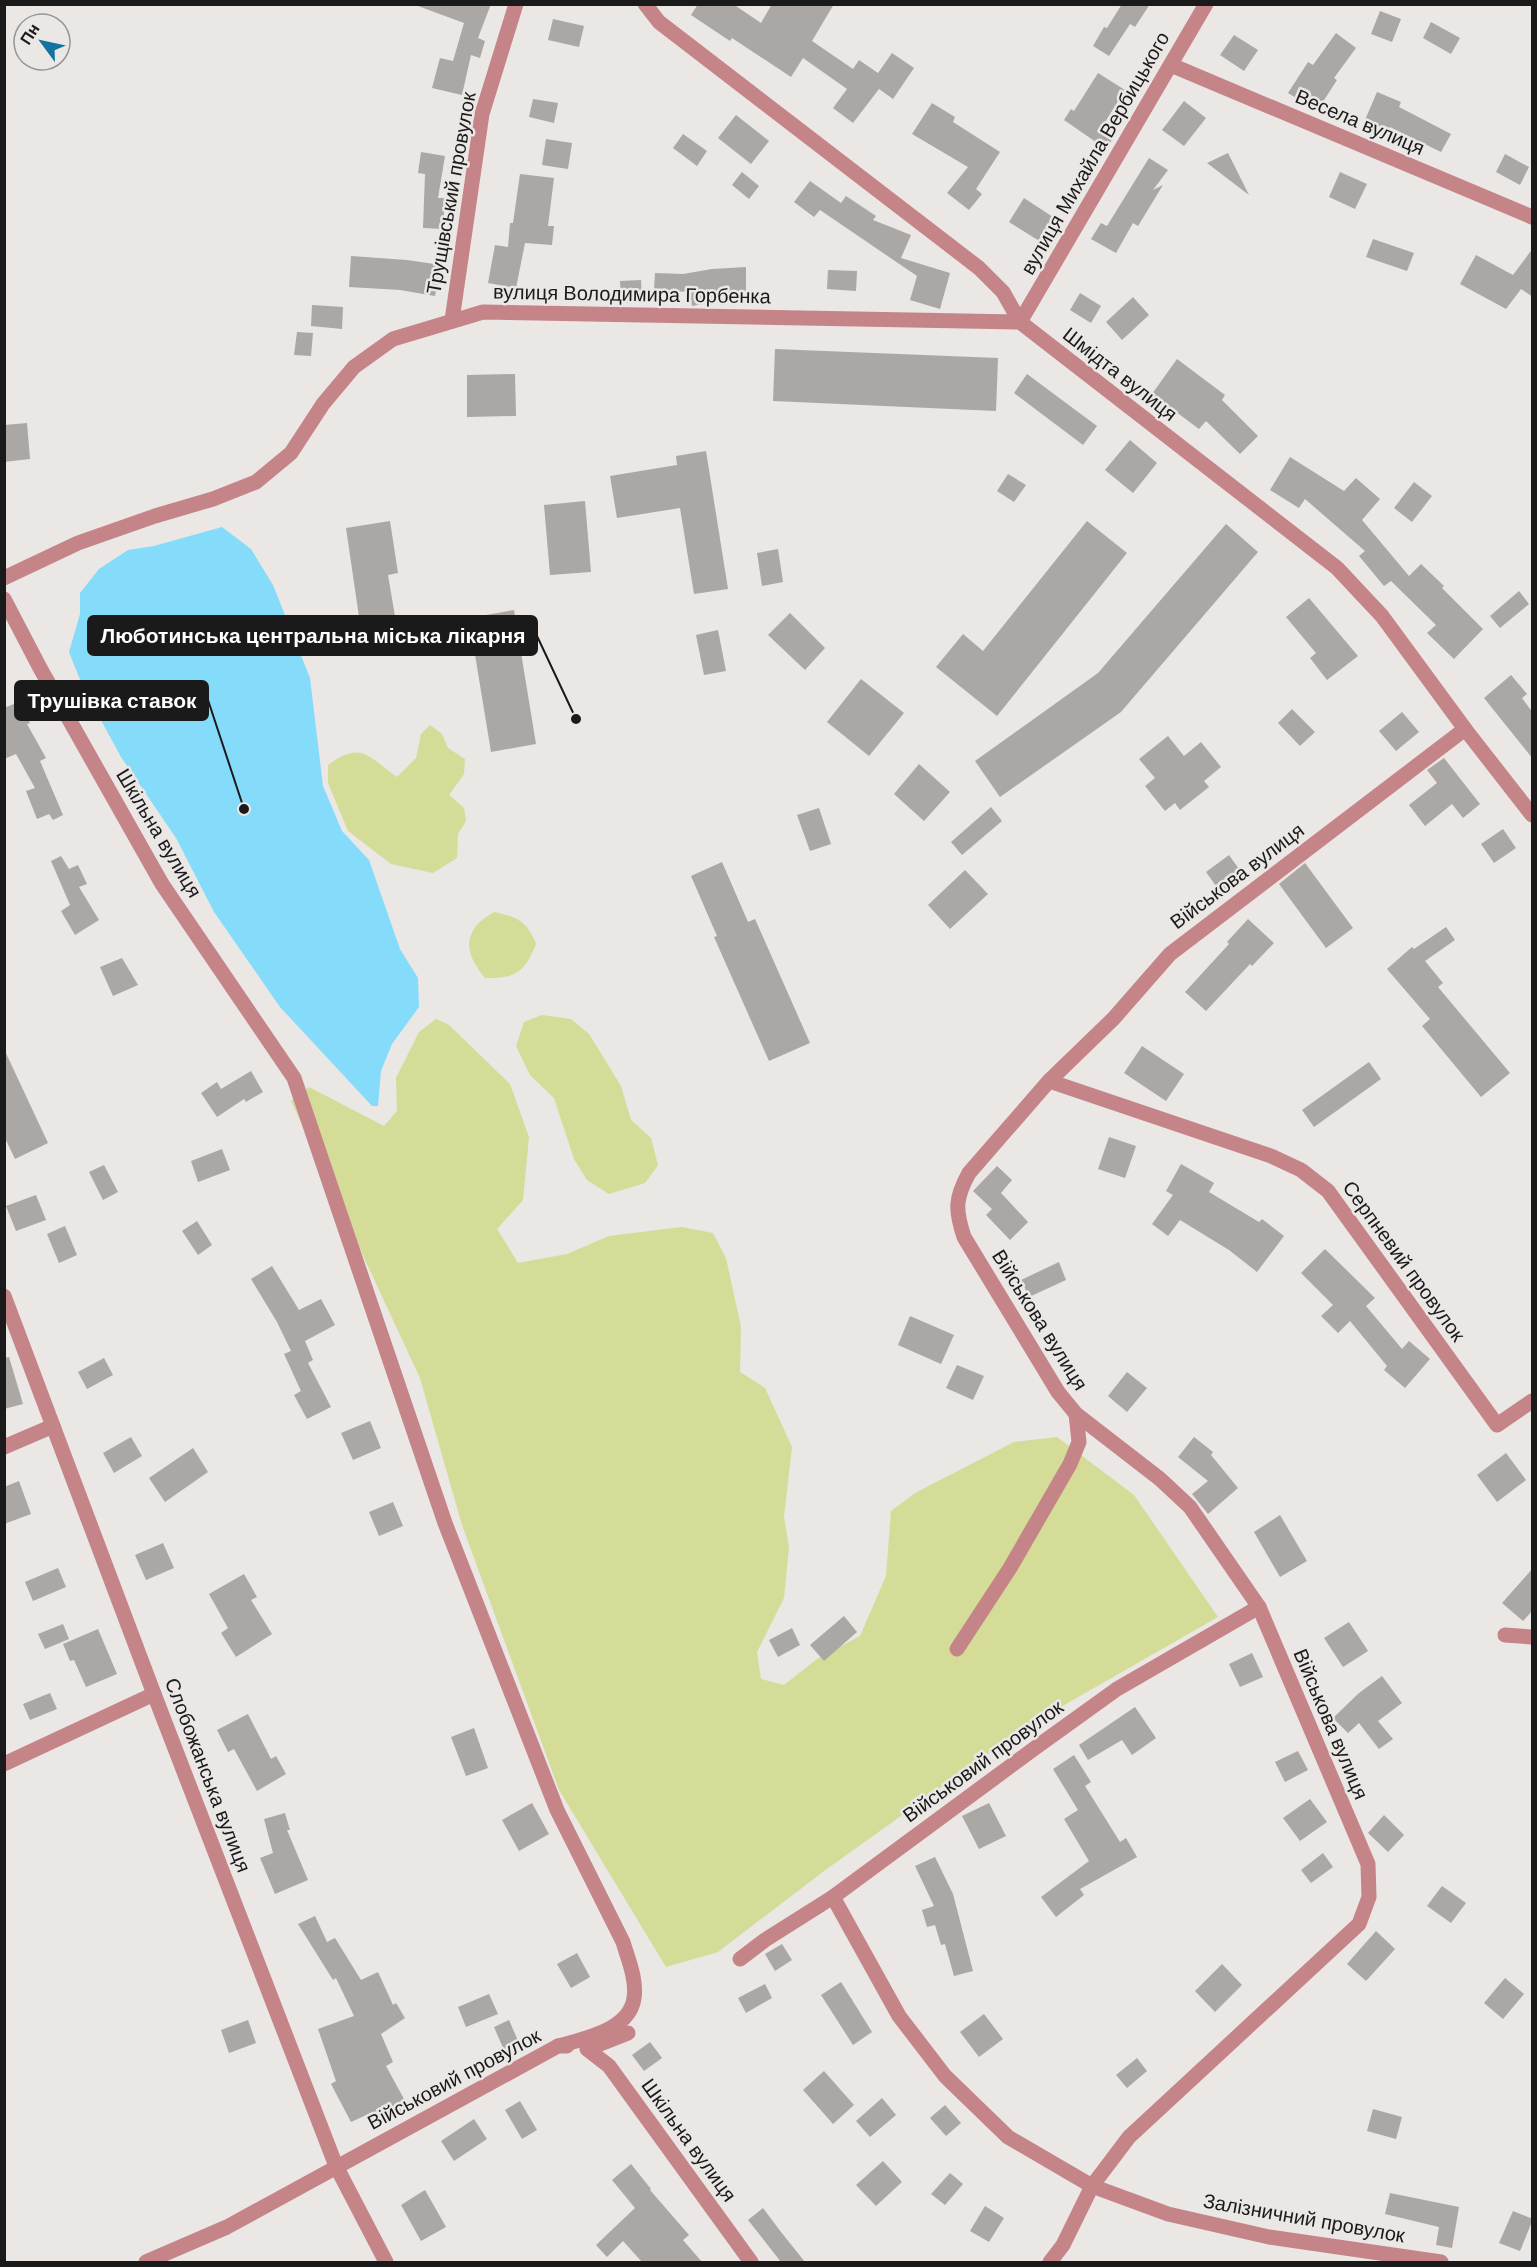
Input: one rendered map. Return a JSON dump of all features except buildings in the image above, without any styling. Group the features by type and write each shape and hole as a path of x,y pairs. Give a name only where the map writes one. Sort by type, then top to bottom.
{"street":[{"name":"Трущівський провулок","path":"452,320 482,114 516,4"},
{"name":"Шмідта вулиця","path":"645,4 659,22 980,268 1003,292 1020,322 1337,568 1382,616 1465,729 1533,815"},
{"name":"вулиця Михайла Вербицького","path":"1020,322 1171,65 1199,7"},
{"name":"Весела вулиця","path":"1171,65 1533,217"},
{"name":"вулиця Володимира Горбенка","path":"4,578 78,543 155,516 213,499 256,482 291,453 323,404 354,367 393,339 483,312 1020,322"},
{"name":"Шкільна вулиця","path":"4,599 40,668 162,884 294,1078 445,1523 556,1810 623,1942 630,1964 634,1998 630,2010 618,2022 602,2032 558,2046"},
{"name":"Військова вулиця","path":"1050,2262 1063,2245 1092,2186 1129,2137 1359,1924 1369,1896 1368,1864 1259,1607 1190,1507 1160,1479 1076,1414 1058,1392 964,1237 959,1221 957,1201 960,1188 969,1173 1049,1081 1114,1018 1170,954 1465,729"},
{"name":"Серпневий провулок","path":"1049,1081 1271,1156 1301,1170 1328,1191 1497,1425 1533,1401"},
{"name":"Слобожанська вулиця","path":"4,1296 336,2166 386,2262"},
{"path":"957,1649 1010,1568 1070,1464 1079,1442 1076,1414"},
{"path":"4,1447 53,1426"},
{"name":"Військовий провулок","path":"740,1959 765,1940 833,1897 1117,1689 1259,1607"},
{"path":"1505,1635 1533,1637"},
{"path":"4,1764 154,1694"},
{"name":"Залізничний провулок","path":"833,1897 899,2016 945,2076 1008,2137 1092,2186 1168,2214 1269,2237 1441,2262"},
{"name":"Військовий провулок","path":"146,2262 227,2227 558,2046 577,2046 587,2049 628,2033"},
{"name":"Шкільна вулиця","path":"587,2049 609,2066 751,2262"}],"green space":[{"path":"430,725 442,734 448,748 465,759 464,774 449,795 464,808 466,821 458,834 457,858 433,873 391,864 348,831 328,783 328,765 349,754 357,753 371,758 397,777 416,758 421,734"},
{"path":"494,912 520,921 529,930 536,944 527,962 518,972 504,977 485,978 473,959 469,942 476,926"},
{"path":"542,1015 571,1019 589,1034 621,1086 631,1120 651,1138 658,1165 645,1183 609,1194 587,1180 574,1159 554,1098 530,1075 516,1046 524,1022"},
{"path":"436,1019 449,1025 510,1084 529,1137 523,1200 497,1229 518,1263 567,1254 609,1236 682,1227 713,1233 726,1258 741,1327 740,1372 765,1388 792,1447 784,1517 789,1547 784,1598 757,1652 761,1679 784,1685 817,1659 860,1636 886,1576 891,1511 915,1493 1014,1442 1057,1437 1134,1495 1218,1617 1024,1728 824,1871 718,1952 666,1967 559,1790 462,1525 420,1378 291,1101 309,1087 384,1126 397,1111 396,1078 419,1032"}],"water":[{"path":"222,527 251,549 273,585 310,678 323,786 342,831 369,860 400,949 418,978 419,1007 392,1044 381,1071 378,1106 372,1106 280,1007 214,912 176,838 121,757 83,687 69,652 80,614 80,593 99,569 128,550 154,546"}],"place":[{"name":"Люботинська центральна міська лікарня","path":"576,719"},
{"name":"Трушівка ставок","path":"244,809"}]}
